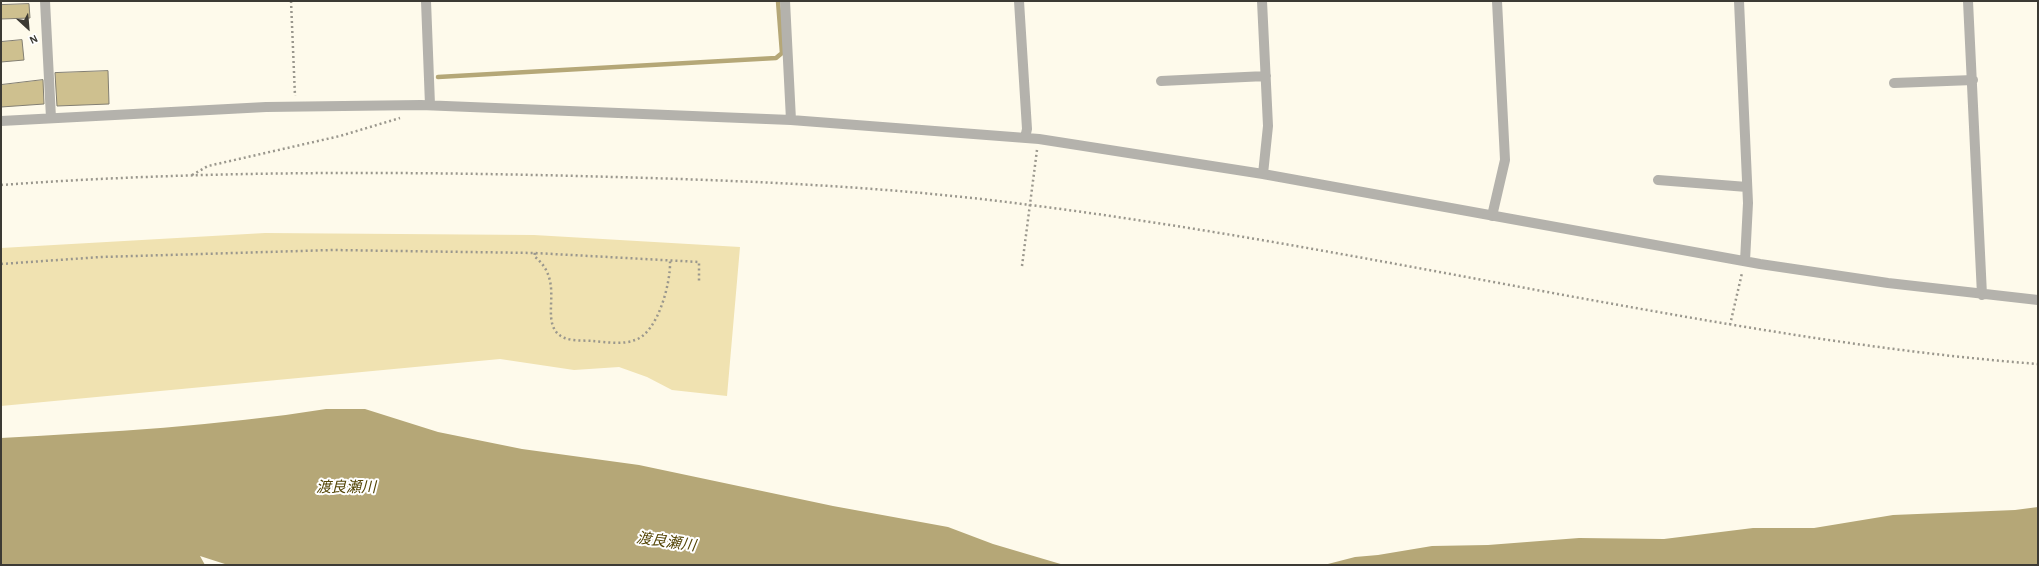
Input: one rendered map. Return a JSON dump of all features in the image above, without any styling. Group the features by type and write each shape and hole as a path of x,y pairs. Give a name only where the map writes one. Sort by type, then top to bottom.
{"street":[{"path":"45,1 51,118"},
{"path":"426,1 430,105"},
{"path":"785,1 791,120"},
{"path":"1019,1 1026,129 1025,138"},
{"path":"1262,1 1268,126 1263,174"},
{"path":"1492,216 1505,160 1496,1"},
{"path":"1739,1 1748,220 1744,261"},
{"path":"1968,1 1982,295"},
{"path":"1161,81 1266,76"},
{"path":"1894,83 1972,80"},
{"path":"1,121 296,106 430,105 791,120 1025,138 1263,174 1744,261 1982,295 2038,300"},
{"path":"1658,180 1747,187"}],"path":[{"path":"291,1 296,106"},
{"path":"191,175 208,166 340,136 407,116"},
{"path":"1022,266 1037,154"},
{"path":"1,186 191,175 361,172 666,178 842,186 918,192 1030,205 1275,242 1730,325 1959,358 2038,364"},
{"path":"1,264 101,258 333,250 535,253 699,262 699,280"},
{"path":"535,253 534,256 543,263 548,272 552,285 554,328 558,334 570,340 629,342 643,336 651,329 660,311 671,272 670,261"},
{"path":"1730,325 1744,261"}],"shaded area":[{"path":"265,233 534,235 740,247 727,396 672,390 647,377 619,367 574,370 500,359 1,406 1,248"}],"water":[{"name":"渡良瀬川","path":"326,409 365,409 438,432 522,449 639,465 833,506 948,527 993,544 1064,565 228,565 200,556 205,565 1,565 1,438 123,431 205,424"},
{"path":"2038,507 2038,565 1324,565 1355,557 1378,555 1432,546 1488,545 1579,538 1664,539 1753,528 1814,528 1893,515 2015,510"}],"building":[{"path":"29,4 30,18 1,19 1,5"},
{"path":"22,40 24,60 1,62 1,42"},
{"path":"108,71 109,104 57,106 55,73"},
{"path":"43,80 44,104 1,107 1,85"}],"waterway":[{"path":"438,77 776,58 782,53 778,1"}]}
